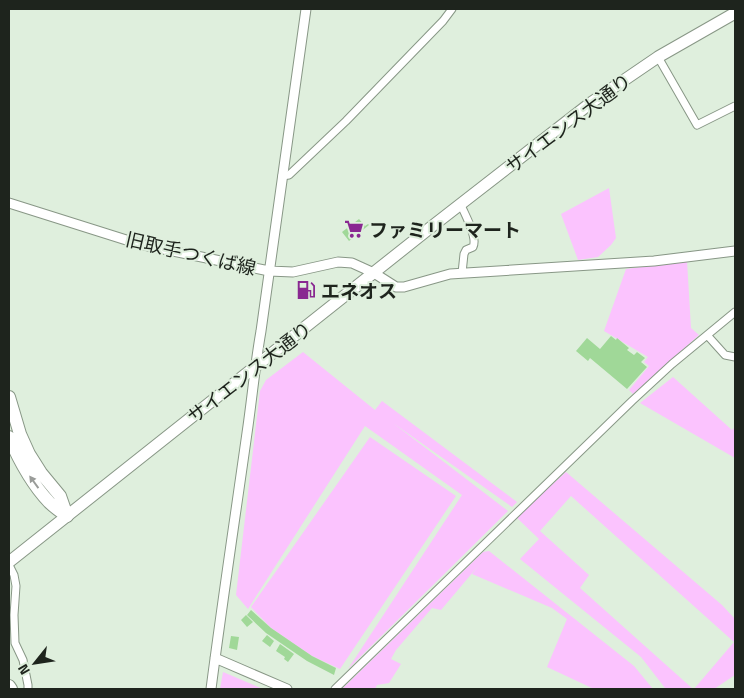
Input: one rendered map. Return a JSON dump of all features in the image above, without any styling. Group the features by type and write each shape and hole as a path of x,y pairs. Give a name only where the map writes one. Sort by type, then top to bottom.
{"highway":[{"path":"9,398 20,434 29,454 41,473 60,496 67,516"},
{"path":"9,437 17,456 32,480 50,503 67,516"}],"main road":[{"name":"サイエンス大通り","path":"9,564 67,516 592,102 658,57 735,13"}],"street":[{"path":"211,689 306,9"},
{"path":"282,176 290,175 346,121 452,9"},
{"path":"658,57 698,125 735,106"},
{"name":"旧取手つくば線","path":"9,203 139,244 269,271 293,272 338,262 352,263 396,287 404,287 450,274 654,261 735,251"},
{"path":"461,205 473,233 475,243 464,254 462,273"},
{"path":"335,689 632,401 672,364 735,312"},
{"path":"707,335 725,354 735,357"},
{"path":"9,564 16,586 15,642 23,660 28,689"},
{"path":"215,658 287,689"}],"shaded area":[{"path":"609,188 616,238 598,257 578,260 561,214"},
{"path":"687,261 691,328 699,335 633,394 629,390 649,366 644,362 648,357 604,331 626,269"},
{"path":"303,352 375,410 382,401 517,502 512,507 393,423 508,511 348,669 462,495 365,426 248,609 236,595 260,391 266,380"},
{"path":"673,377 732,430 735,427 735,458 640,403"},
{"path":"370,437 456,496 340,669 312,656 271,628 251,607"},
{"path":"566,472 722,605 735,619 735,675 714,689 694,689 734,642 571,496 540,531 589,575 580,588 693,689 665,688 641,657 520,559 539,539 516,517"},
{"path":"489,551 634,666 653,689 594,689 547,667 567,619 552,608 472,574 479,565 441,610 432,608 396,650 391,659 401,664 389,683 377,685 375,689 342,689 483,552"},
{"path":"223,672 263,689 220,689"}],"building":[{"name":"ファミリーマート","path":"359,219 365,226 369,225 349,241 342,232"},
{"path":"611,336 616,340 617,338 634,355 637,352 645,358 641,362 647,367 627,389 590,358 588,361 576,351 587,338 600,349"},
{"path":"251,610 271,628 312,656 336,668 334,675 307,661 266,633 247,615"},
{"path":"246,615 253,622 247,627 241,620"},
{"path":"267,635 274,641 270,647 262,641"},
{"path":"231,636 239,637 237,650 229,648"},
{"path":"280,644 294,654 288,662 284,659 285,657 276,651"}],"place":[{"name":"ファミリーマート","path":"354,229"},
{"name":"エネオス","path":"306,290"}]}
